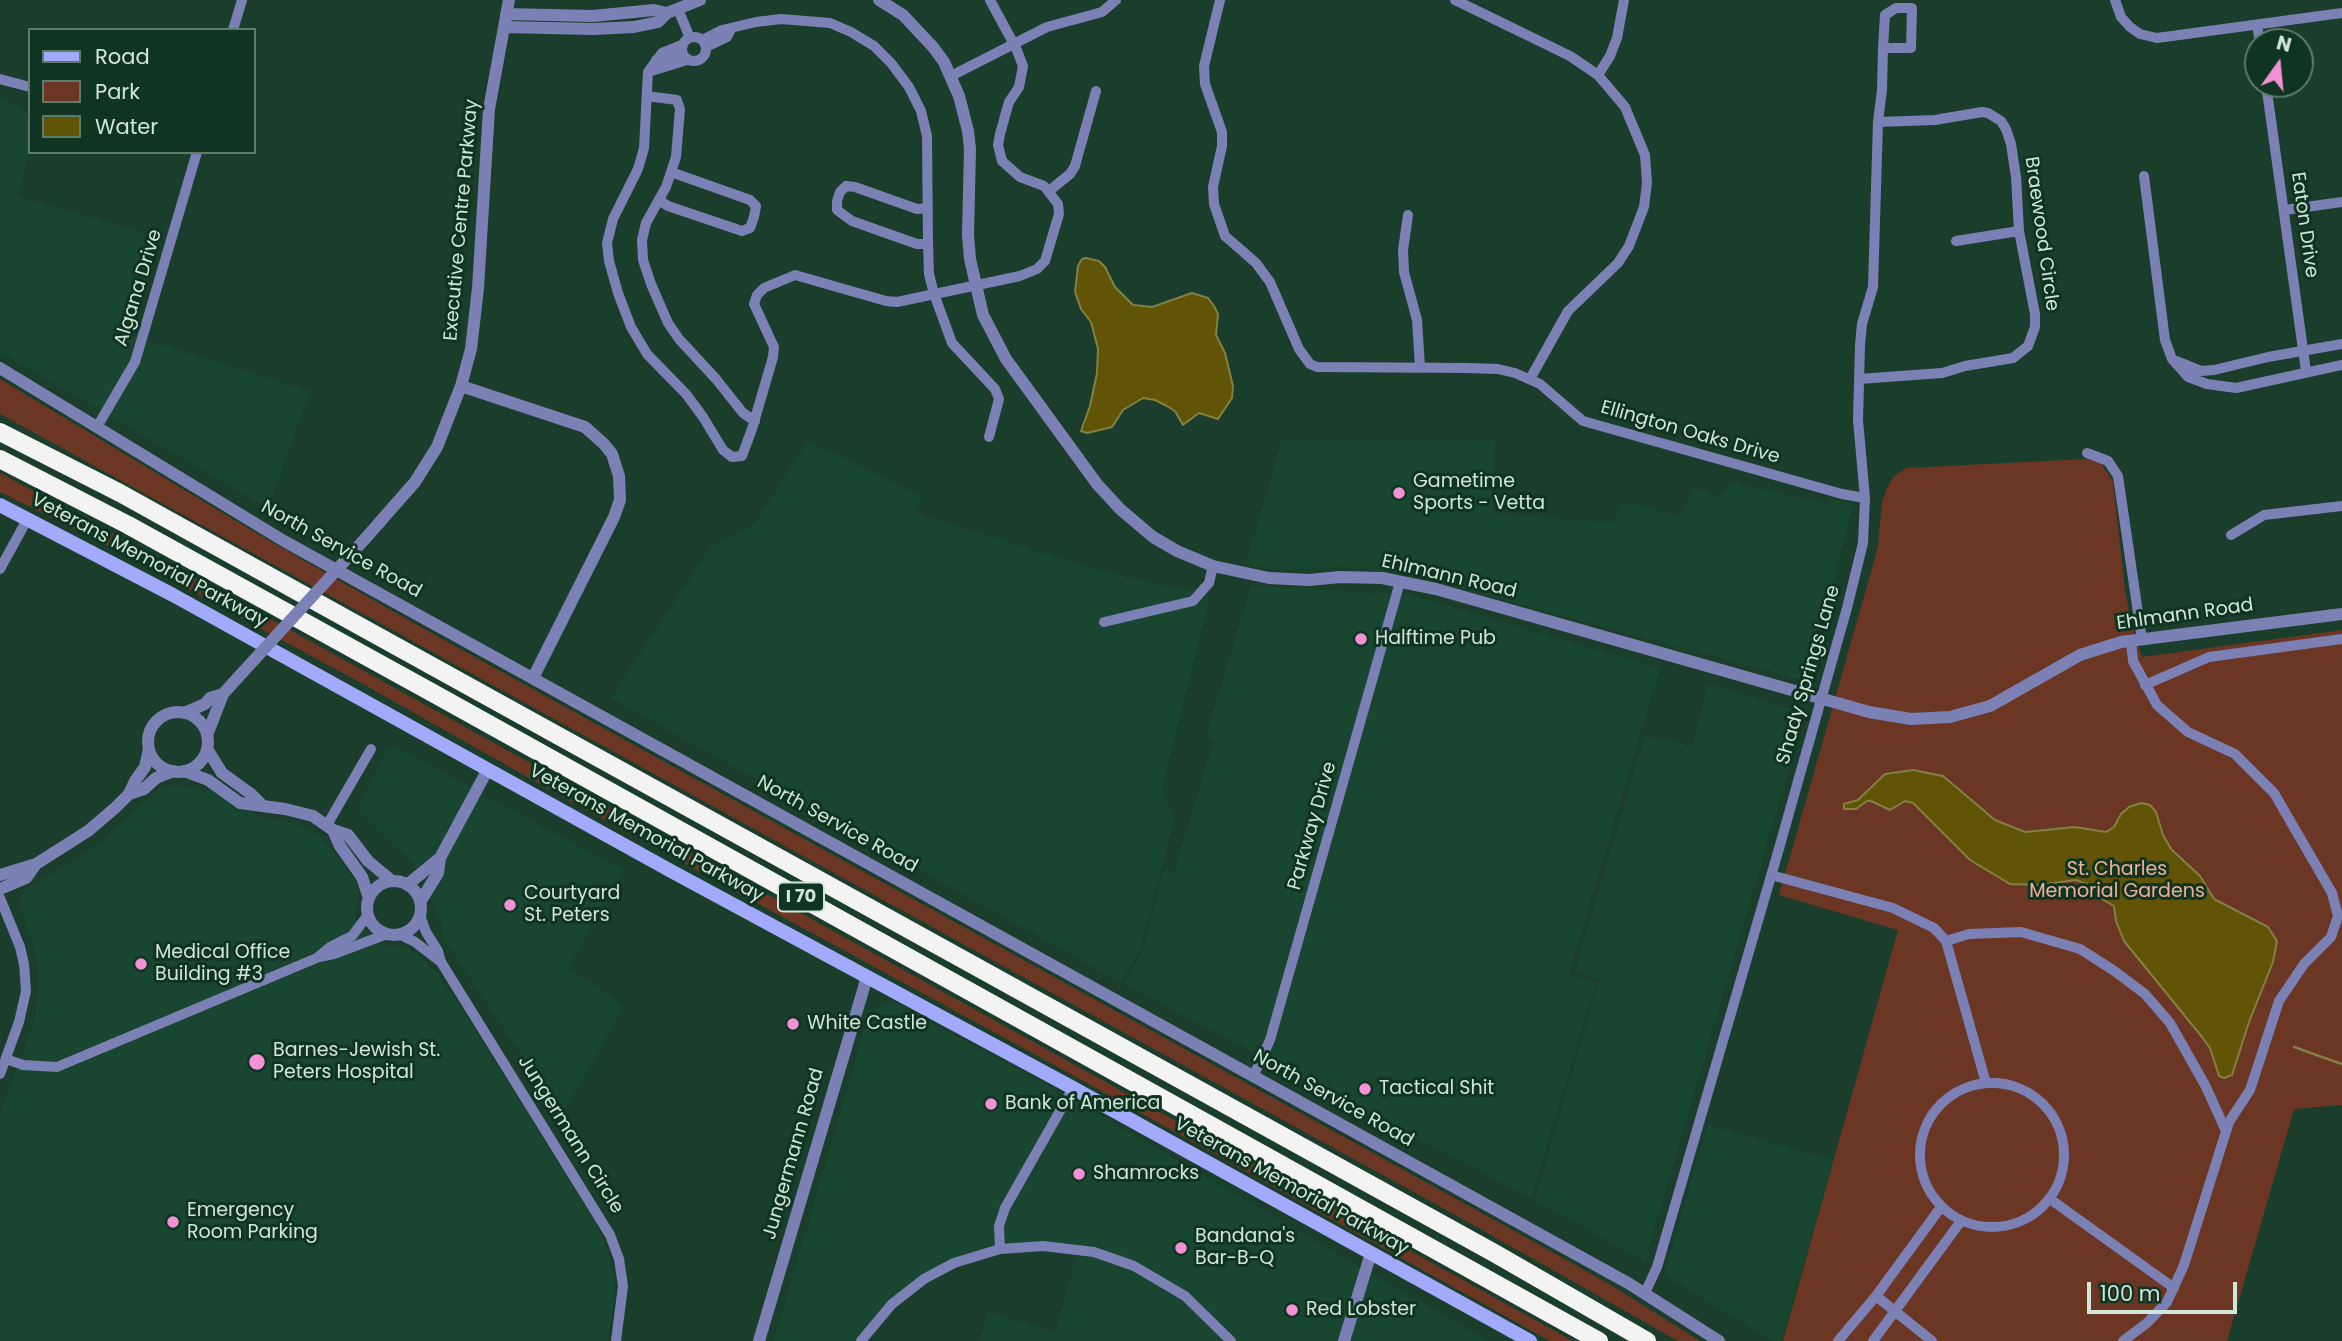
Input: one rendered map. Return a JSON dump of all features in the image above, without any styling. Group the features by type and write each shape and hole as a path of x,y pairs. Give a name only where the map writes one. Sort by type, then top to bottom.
{"highway":[{"name":"I 70","path":"0,432 120,494 382,638 1496,1254 1647,1341"},
{"name":"I 70","path":"0,459 128,525 431,692 1599,1341"}],"main road":[{"name":"Veterans Memorial Parkway","path":"0,505 173,595 1530,1341"}],"street":[{"path":"234,28 242,0"},
{"name":"Executive Centre Parkway","path":"207,735 223,694 415,482 437,447 461,386 475,320 489,110 509,0"},
{"path":"505,20 673,11 700,0"},
{"name":"Ehlmann Road","path":"879,0 919,30 944,62 959,96 968,131 968,235 975,286 984,315 1006,359 1097,484 1120,509 1153,537 1177,551 1213,566 1269,578 1309,580 1362,577 1436,589 1891,717 1932,719 1970,713 2009,697 2080,655 2102,647 2342,614"},
{"path":"989,0 1014,43 1023,66 1019,87 1009,102 998,145 1002,161 1012,172 1038,182 1058,204 1059,214 1045,261 1037,269 1020,276 933,293 910,301 886,301 795,275 764,288 757,295 754,304 774,347 774,357 742,456 732,457 723,450 686,394 647,354 631,327 618,293 607,243 613,219 638,169 644,148 648,72 662,52 684,53 695,62 702,59 704,44 722,30 780,19 830,23 851,32 874,46 891,63 909,86 921,111 928,136 929,274 933,293 952,343 995,389 999,399 989,437"},
{"path":"951,76 1047,27 1102,12 1116,0"},
{"name":"Ellington Oaks Drive","path":"1220,0 1204,66 1205,84 1222,132 1223,146 1213,187 1214,204 1225,236 1256,263 1270,282 1299,349 1310,364 1328,368 1498,369 1516,373 1539,384 1583,421 1842,494 1865,498"},
{"path":"1455,0 1570,57 1598,75 1625,107 1640,139 1646,164 1644,207 1638,227 1618,263 1569,311 1530,379"},
{"path":"1598,75 1611,56 1624,0"},
{"path":"2115,0 2121,17 2130,27 2140,34 2157,38 2342,13"},
{"name":"Shady Springs Lane","path":"1645,1293 1657,1267 1863,543 1865,498 1858,420 1859,379 1862,324 1873,287 1878,122 1885,15 1896,8 1912,8 1912,48 1883,48"},
{"path":"673,11 690,37 704,44"},
{"path":"648,72 684,53 690,37"},
{"path":"0,79 28,86"},
{"path":"1049,191 1070,174 1075,166 1096,91"},
{"path":"647,96 677,100 680,109 676,158 659,200 646,223 642,240 643,260 663,313 679,339 716,379 743,414 755,421"},
{"name":"Eaton Drive","path":"2268,98 2306,371"},
{"name":"Braewood Circle","path":"1859,379 1942,373 2013,358 2022,353 2032,337 2035,314 2019,231 2011,144 2007,129 2001,121 1982,112 1935,120 1878,122"},
{"name":"Algana Drive","path":"97,427 135,362 196,154"},
{"path":"659,200 668,206 742,231 750,228 756,206 750,200 671,172"},
{"path":"2144,176 2165,340 2172,359 2188,377 2207,384 2236,388 2342,365"},
{"path":"928,208 917,209 846,186 836,201 837,210 852,221 917,244 928,244"},
{"path":"2285,210 2342,202"},
{"path":"1408,215 1404,233 1404,272 1417,320 1420,368"},
{"path":"1956,241 2019,231"},
{"path":"2172,359 2201,371 2342,344"},
{"name":"North Service Road","path":"0,368 284,541 1645,1293 1719,1341"},
{"path":"461,386 585,427 611,454 619,476 620,500 614,517 533,678"},
{"path":"2087,453 2108,461 2118,476 2136,641 2133,662 2145,685 2157,705 2188,732 2235,754 2274,793 2332,893 2337,916 2332,937 2304,964 2289,983 2280,1001 2250,1090 2229,1122 2184,1265 2167,1302 2147,1323 2123,1341"},
{"path":"2231,535 2264,515 2342,506"},
{"path":"0,569 28,518"},
{"path":"1104,622 1193,601 1209,583 1213,566"},
{"name":"Parkway Drive","path":"1254,1077 1270,1040 1400,582"},
{"path":"2145,685 2209,657 2342,639"},
{"name":"Executive Centre Parkway","path":"184,713 223,694"},
{"path":"0,875 36,864 88,831 129,794 145,766 150,732 157,721 169,714 184,713 201,723 207,735 207,750 222,773 261,804"},
{"path":"149,749 158,764 208,780 240,803 301,812 348,835 368,862 393,881 407,885 415,891 420,908"},
{"path":"330,827 370,749"},
{"path":"129,794 144,789 156,778 196,766 207,750"},
{"path":"6,1059 23,1065 57,1067 319,957 411,929 438,873 440,858 488,769"},
{"path":"330,827 362,877 369,898 368,915 375,927 393,934"},
{"path":"407,885 440,858"},
{"path":"0,890 26,877 36,864"},
{"path":"1771,874 1893,908 1934,928 1946,941 1986,1083"},
{"path":"369,898 378,886 393,881"},
{"path":"0,898 20,947 26,978 19,1022 0,1074"},
{"name":"Jungermann Circle","path":"420,908 426,932 439,951 441,962"},
{"path":"319,957 330,947 352,936 368,915"},
{"path":"1946,941 1969,933 2021,932 2080,949 2113,970 2145,994 2170,1023 2226,1131"},
{"name":"Jungermann Circle","path":"393,934 415,942 441,962 610,1235 619,1259 623,1286 616,1341"},
{"name":"Jungermann Road","path":"759,1341 867,977"},
{"path":"1986,1083 2007,1084 2026,1091 2043,1104 2056,1120 2063,1140 2065,1160 2060,1181 2050,1199 2036,1213 2019,1223 2000,1228 1980,1227 1961,1221 1941,1207 1928,1191 1921,1171 1919,1151 1923,1131 1933,1112 1948,1098 1966,1088 1986,1083"},
{"path":"1000,1249 999,1226 1005,1208 1073,1088"},
{"path":"2050,1199 2174,1288"},
{"path":"1838,1341 1876,1296 1941,1207"},
{"path":"1873,1341 1961,1221"},
{"path":"861,1341 892,1304 924,1279 954,1263 1000,1249 1043,1245 1113,1257 1134,1266 1185,1296 1231,1341"},
{"path":"1344,1341 1371,1253"},
{"path":"1876,1296 1932,1341"}],"shaded area":[{"path":"0,96 28,116 29,154 17,196 138,231 156,241 130,335 310,391 268,508 0,352"},
{"path":"1282,439 1495,441 1493,513 1614,523 1621,501 1681,516 1694,488 1720,496 1731,482 1827,504 1832,500 1853,504 1810,667 1799,679 1414,576 1359,567 1274,570 1246,564"},
{"path":"808,441 921,496 915,513 1104,572 1210,595 1162,787 1174,820 1140,951 1120,982 611,698 712,545 754,524"},
{"path":"1251,586 1405,594 1660,668 1569,974 1596,983 1531,1198 1124,984 1142,952 1164,870 1174,872 1214,740 1206,736"},
{"path":"1708,684 1805,713 1645,1261 1535,1200 1599,980 1575,971 1645,736 1692,746"},
{"path":"396,747 623,870 567,969 599,987 618,1003 622,1010 567,1105 562,1109 555,1105 443,938 443,926 416,867 357,810 386,750"},
{"name":"Barnes-Jewish St. Peters Hospital","path":"176,785 204,791 210,788 236,808 268,819 296,823 321,837 355,881 358,893 355,919 381,945 401,946 417,954 439,976 597,1225 610,1256 615,1281 607,1341 0,1341 0,1114 34,1022 39,983 36,955 20,905 20,897 28,888 104,840 160,788"},
{"path":"893,1002 1063,1094 1488,1341 980,1341 988,1312 1056,1332 1079,1245 1025,1242 987,1249 892,1300 876,1314 855,1341 774,1341 870,1011 882,1003"},
{"path":"1708,1125 1833,1160 1781,1341 1773,1341 1664,1275"}],"green space":[{"path":"0,379 251,530 424,629 1554,1253 1700,1341 1678,1341 1459,1217 0,414"},
{"name":"St. Charles Memorial Gardens","path":"2085,459 2097,461 2113,481 2125,590 2142,657 2342,630 2342,1105 2294,1109 2227,1341 1783,1341 1898,930 1779,895 1878,546 1882,503 1887,488 1894,476 1907,468"},
{"path":"0,473 227,595 1573,1341 1550,1341 1067,1072 577,805 354,679 94,539 0,492"}],"water":[{"path":"1082,259 1099,261 1105,267 1115,287 1133,305 1152,307 1192,293 1208,298 1218,314 1216,335 1225,353 1233,386 1232,398 1218,419 1199,413 1183,425 1175,411 1155,400 1143,398 1123,410 1112,427 1087,433 1081,431 1097,373 1098,349 1091,322 1081,309 1075,292 1078,266"},
{"path":"1913,770 1943,776 1995,820 2025,832 2075,827 2106,832 2114,827 2121,814 2129,807 2141,803 2150,805 2156,812 2163,835 2171,849 2200,876 2214,899 2268,927 2277,941 2273,962 2232,1075 2224,1078 2219,1076 2210,1048 2124,941 2116,921 2114,906 2095,895 2087,884 2076,880 2038,885 2010,884 1970,860 1913,803 1905,801 1890,810 1867,801 1856,809 1844,809 1844,804 1858,800 1885,774"}],"waterway":[{"path":"2294,1047 2342,1064"}],"place":[{"name":"Gametime Sports - Vetta","path":"1399,493"},
{"name":"Halftime Pub","path":"1361,639"},
{"name":"Courtyard St. Peters","path":"510,905"},
{"name":"Medical Office Building #3","path":"141,964"},
{"name":"White Castle","path":"793,1024"},
{"name":"Barnes-Jewish St. Peters Hospital","path":"257,1062"},
{"name":"Tactical Shit","path":"1365,1089"},
{"name":"Bank of America","path":"991,1104"},
{"name":"Shamrocks","path":"1079,1174"},
{"name":"Emergency Room Parking","path":"173,1222"},
{"name":"Bandana's Bar-B-Q","path":"1181,1248"},
{"name":"Red Lobster","path":"1292,1310"}]}
